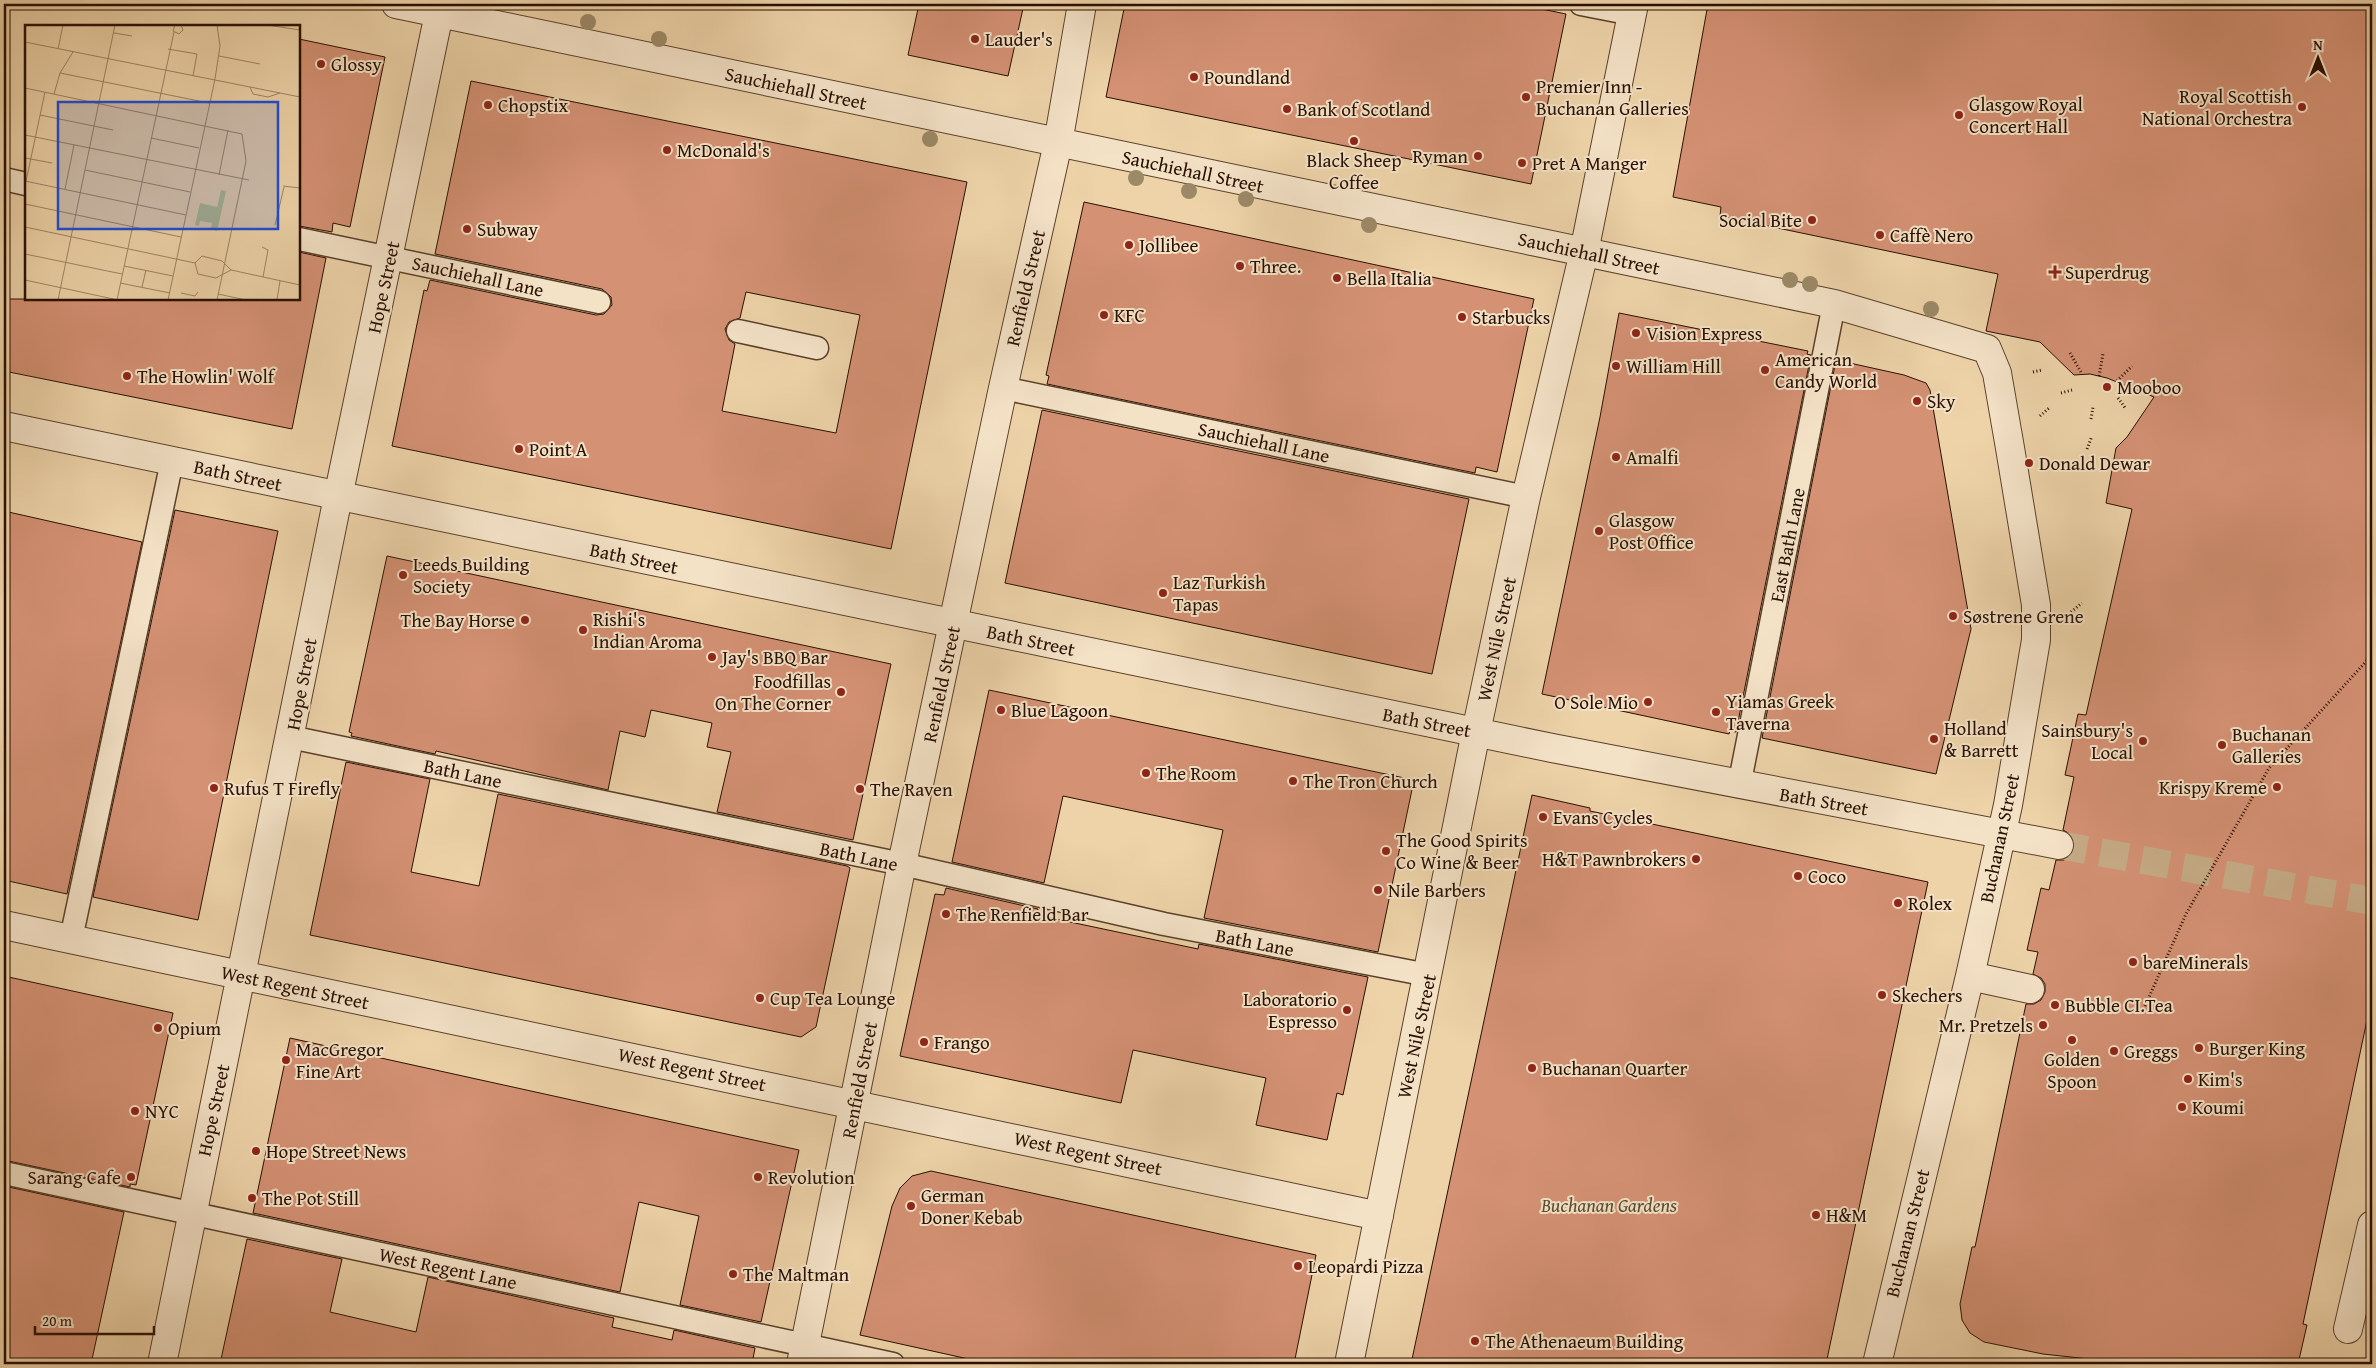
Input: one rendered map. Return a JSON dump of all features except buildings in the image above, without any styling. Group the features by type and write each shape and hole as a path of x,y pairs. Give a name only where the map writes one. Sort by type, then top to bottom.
{"street":[{"name":"Sauchiehall Street","path":"396,4 440,8 1058,143 1834,304 1987,349"},
{"name":"Renfield Street","path":"803,1355 902,864 1003,388 1058,143 1082,4"},
{"name":"Hope Street","path":"162,1364 338,497 390,257 440,8"},
{"name":"West Nile Street","path":"1349,1364 1476,732 1526,497 1584,252 1633,9"},
{"name":"Buchanan Street","path":"1877,1364 1877,1324 1970,976 2001,834 2036,640 2036,605 1997,373 1987,349"},
{"name":"Bath Street","path":"4,426 338,497 1739,786 2059,845"},
{"name":"West Regent Street","path":"4,925 854,1103 1379,1216"},
{"path":"1970,976 2030,989"},
{"path":"2348,1329 2372,1225"}],"lane":[{"path":"1581,4 1633,9"},
{"path":"4,179 25,184"},
{"name":"Sauchiehall Lane","path":"300,239 598,302"},
{"name":"East Bath Lane","path":"1739,786 1834,304"},
{"path":"738,331 816,348"},
{"name":"Sauchiehall Lane","path":"1003,388 1526,497"},
{"path":"71,939 172,461"},
{"name":"Bath Lane","path":"290,737 902,864 1164,924 1428,975"},
{"name":"West Regent Lane","path":"4,1173 192,1212 803,1355 893,1364"}],"path":[{"path":"2070,353 2082,374"},
{"path":"2099,376 2103,354"},
{"path":"2117,381 2132,366"},
{"path":"2030,372 2042,370"},
{"path":"2061,393 2072,390"},
{"path":"2118,398 2126,409"},
{"path":"2091,419 2093,407"},
{"path":"2040,416 2049,408"},
{"path":"2087,449 2092,436"},
{"path":"2145,1006 2186,914 2270,768 2372,655"}],"green space":[{"path":"2080,1358 2135,1364 2078,1364"}],"tunnel":[{"path":"2059,845 2372,901"}],"place":[{"name":"Lauder's","path":"975,39"},
{"name":"Glossy","path":"321,64"},
{"name":"Poundland","path":"1194,77"},
{"name":"Premier Inn - Buchanan Galleries","path":"1526,97"},
{"name":"Chopstix","path":"488,105"},
{"name":"Royal Scottish National Orchestra","path":"2302,107"},
{"name":"Bank of Scotland","path":"1287,109"},
{"name":"Glasgow Royal Concert Hall","path":"1959,115"},
{"name":"Black Sheep Coffee","path":"1354,141"},
{"name":"McDonald's","path":"667,150"},
{"name":"Ryman","path":"1478,156"},
{"name":"Pret A Manger","path":"1522,163"},
{"name":"Social Bite","path":"1812,220"},
{"name":"Subway","path":"467,229"},
{"name":"Caffè Nero","path":"1880,235"},
{"name":"Jollibee","path":"1129,245"},
{"name":"Three.","path":"1240,266"},
{"name":"Superdrug","path":"2055,272"},
{"name":"Bella Italia","path":"1337,278"},
{"name":"KFC","path":"1104,315"},
{"name":"Starbucks","path":"1462,317"},
{"name":"Vision Express","path":"1636,333"},
{"name":"William Hill","path":"1616,366"},
{"name":"American Candy World","path":"1765,370"},
{"name":"The Howlin' Wolf","path":"127,376"},
{"name":"Mooboo","path":"2107,387"},
{"name":"Sky","path":"1917,401"},
{"name":"Point A","path":"519,449"},
{"name":"Amalfi","path":"1616,457"},
{"name":"Donald Dewar","path":"2029,463"},
{"name":"Glasgow Post Office","path":"1599,531"},
{"name":"Leeds Building Society","path":"403,575"},
{"name":"Laz Turkish Tapas","path":"1163,593"},
{"name":"Søstrene Grene","path":"1953,616"},
{"name":"The Bay Horse","path":"525,620"},
{"name":"Rishi's Indian Aroma","path":"583,630"},
{"name":"Jay's BBQ Bar","path":"712,657"},
{"name":"Foodfillas On The Corner","path":"841,692"},
{"name":"O Sole Mio","path":"1648,702"},
{"name":"Blue Lagoon","path":"1001,710"},
{"name":"Yiamas Greek Taverna","path":"1716,712"},
{"name":"Holland & Barrett","path":"1934,739"},
{"name":"Sainsbury's Local","path":"2143,741"},
{"name":"Buchanan Galleries","path":"2222,745"},
{"name":"The Room","path":"1146,773"},
{"name":"The Tron Church","path":"1293,781"},
{"name":"Krispy Kreme","path":"2277,787"},
{"name":"Rufus T Firefly","path":"214,788"},
{"name":"The Raven","path":"860,789"},
{"name":"Evans Cycles","path":"1543,817"},
{"name":"The Good Spirits Co Wine & Beer","path":"1386,851"},
{"name":"H&T Pawnbrokers","path":"1696,859"},
{"name":"Coco","path":"1798,876"},
{"name":"Nile Barbers","path":"1378,890"},
{"name":"Rolex","path":"1898,903"},
{"name":"The Renfield Bar","path":"946,914"},
{"name":"bareMinerals","path":"2133,962"},
{"name":"Skechers","path":"1882,995"},
{"name":"Cup Tea Lounge","path":"760,998"},
{"name":"Bubble CI.Tea","path":"2055,1005"},
{"name":"Laboratorio Espresso","path":"1347,1010"},
{"name":"Mr. Pretzels","path":"2043,1025"},
{"name":"Opium","path":"158,1028"},
{"name":"Golden Spoon","path":"2072,1040"},
{"name":"Frango","path":"924,1042"},
{"name":"Burger King","path":"2199,1048"},
{"name":"Greggs","path":"2114,1051"},
{"name":"MacGregor Fine Art","path":"286,1060"},
{"name":"Buchanan Quarter","path":"1532,1068"},
{"name":"Kim's","path":"2188,1079"},
{"name":"Koumi","path":"2182,1107"},
{"name":"NYC","path":"135,1111"},
{"name":"Hope Street News","path":"256,1151"},
{"name":"Sarang Cafe","path":"131,1177"},
{"name":"Revolution","path":"758,1177"},
{"name":"The Pot Still","path":"252,1198"},
{"name":"German Doner Kebab","path":"911,1206"},
{"name":"H&M","path":"1816,1215"},
{"name":"Leopardi Pizza","path":"1298,1266"},
{"name":"The Maltman","path":"733,1274"},
{"name":"The Athenaeum Building","path":"1475,1341"}],"park label":[{"name":"Buchanan Gardens","path":"1609,1205"}]}
